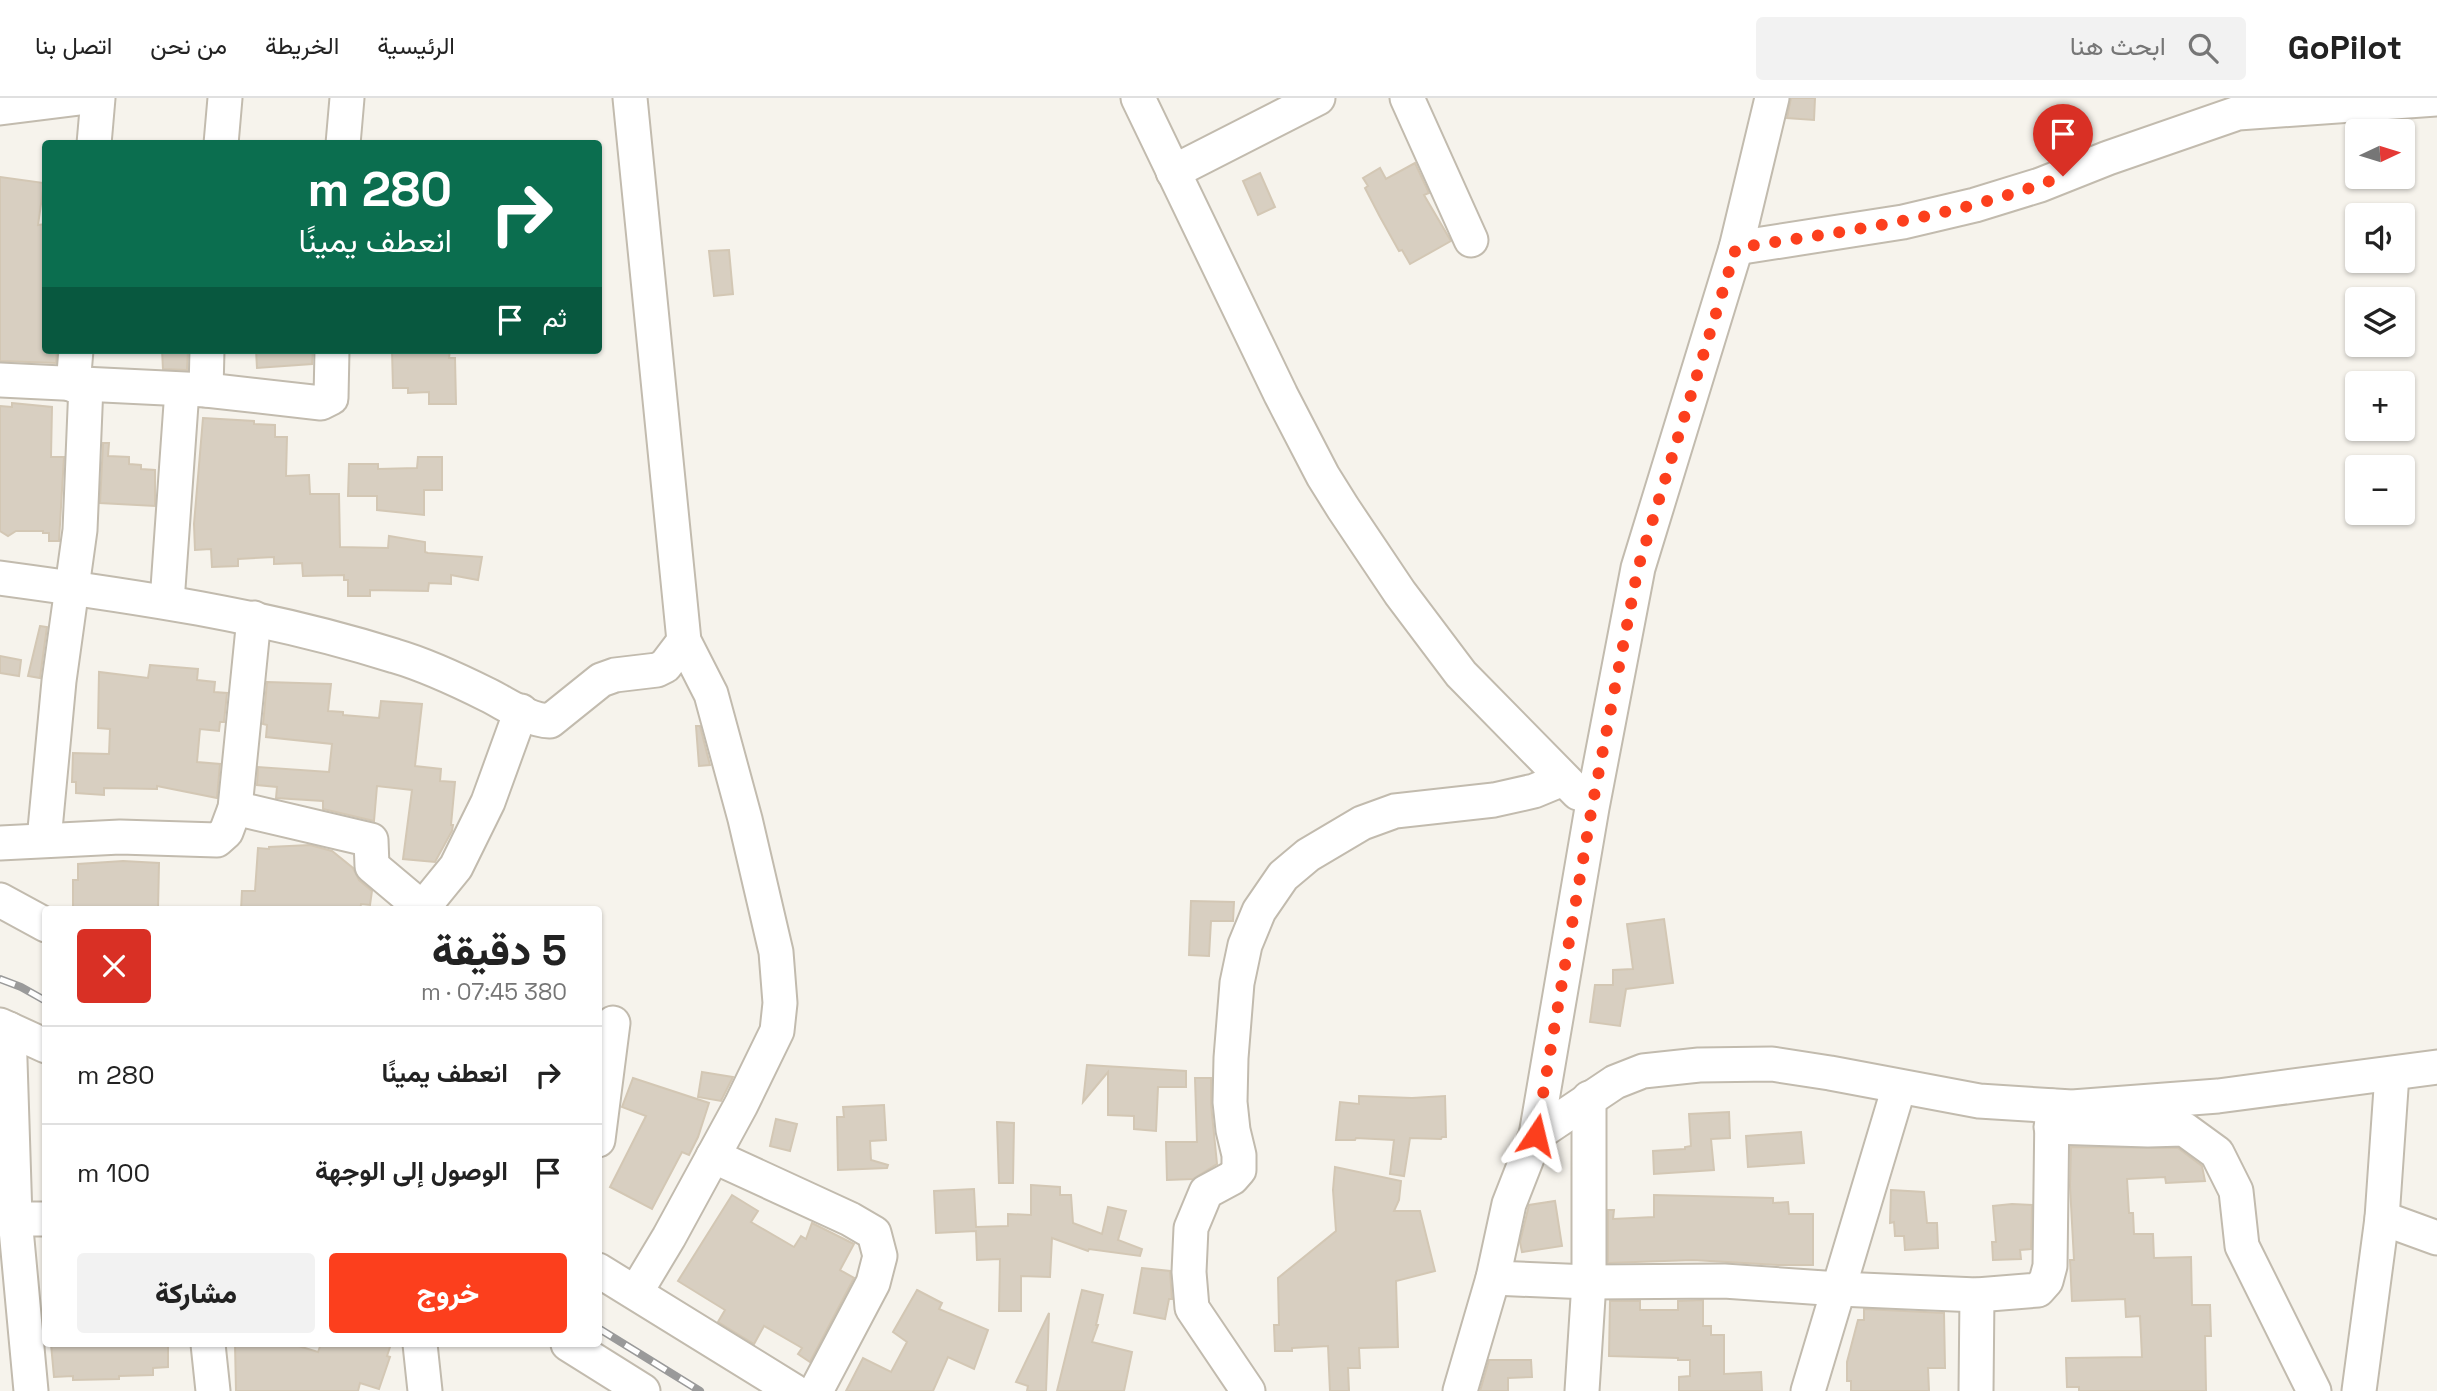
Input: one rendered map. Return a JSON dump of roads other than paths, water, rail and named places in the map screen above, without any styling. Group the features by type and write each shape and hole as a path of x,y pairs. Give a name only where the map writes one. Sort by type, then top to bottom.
{"street":[{"path":"0,108 80,98"},
{"path":"94,140 98,98"},
{"path":"220,140 225,98"},
{"path":"343,140 347,98"},
{"path":"630,98 684,641 711,694 745,819 776,952 780,1003 777,1031 713,1156 636,1292"},
{"path":"1138,98 1281,395 1323,476 1343,508 1399,593 1461,674 1592,807"},
{"path":"1173,172 1318,98"},
{"path":"1408,98 1471,240"},
{"path":"1460,1391 1493,1278 1509,1205 1536,1135 1592,807 1638,568 1736,248 1772,98"},
{"path":"1736,248 1903,222 1975,205 2040,185 2239,105 2437,99"},
{"path":"44,840 59,681 80,530 76,354"},
{"path":"167,602 194,390 206,354"},
{"path":"0,380 194,390 321,403 331,398 331,354"},
{"path":"0,578 71,586 254,618 398,657 473,687 536,720 551,721 601,680 615,675 657,670 665,666 684,641"},
{"path":"0,843 120,837 216,840 226,832 235,808 254,618"},
{"path":"424,906 456,867 488,802 522,711"},
{"path":"1248,1391 1192,1308 1189,1272 1191,1228 1206,1192 1232,1178 1239,1170 1230,1102 1231,1058 1237,983 1245,945 1259,911 1283,876 1308,855 1362,823 1395,811 1494,800 1534,791 1563,779"},
{"path":"235,808 371,840 372,866 418,906"},
{"path":"0,900 42,923"},
{"path":"602,1111 614,1023"},
{"path":"31,1391 5,1028 42,1044"},
{"path":"1536,1135 1588,1098 1615,1082 1643,1071 1699,1065 1772,1064 2051,1116 2148,1130 2183,1129 2217,1153 2236,1191 2242,1246 2312,1389"},
{"path":"2051,1116 2437,1067"},
{"path":"2359,1391 2382,1218 2392,1074"},
{"path":"1808,1391 1899,1087"},
{"path":"1582,1391 1589,1282 1588,1098"},
{"path":"1493,1278 1589,1282 1724,1281 1977,1295 2038,1290 2046,1281 2050,1265 2051,1116"},
{"path":"713,1156 850,1219 874,1233 880,1256 873,1283 816,1391"},
{"path":"2382,1218 2437,1238"},
{"path":"602,1272 794,1391"},
{"path":"1976,1391 1977,1295"},
{"path":"208,1347 213,1391"},
{"path":"420,1347 425,1391"},
{"path":"573,1347 643,1391"}],"railway":[{"path":"0,979 42,999"},
{"path":"602,1330 700,1391"}]}
